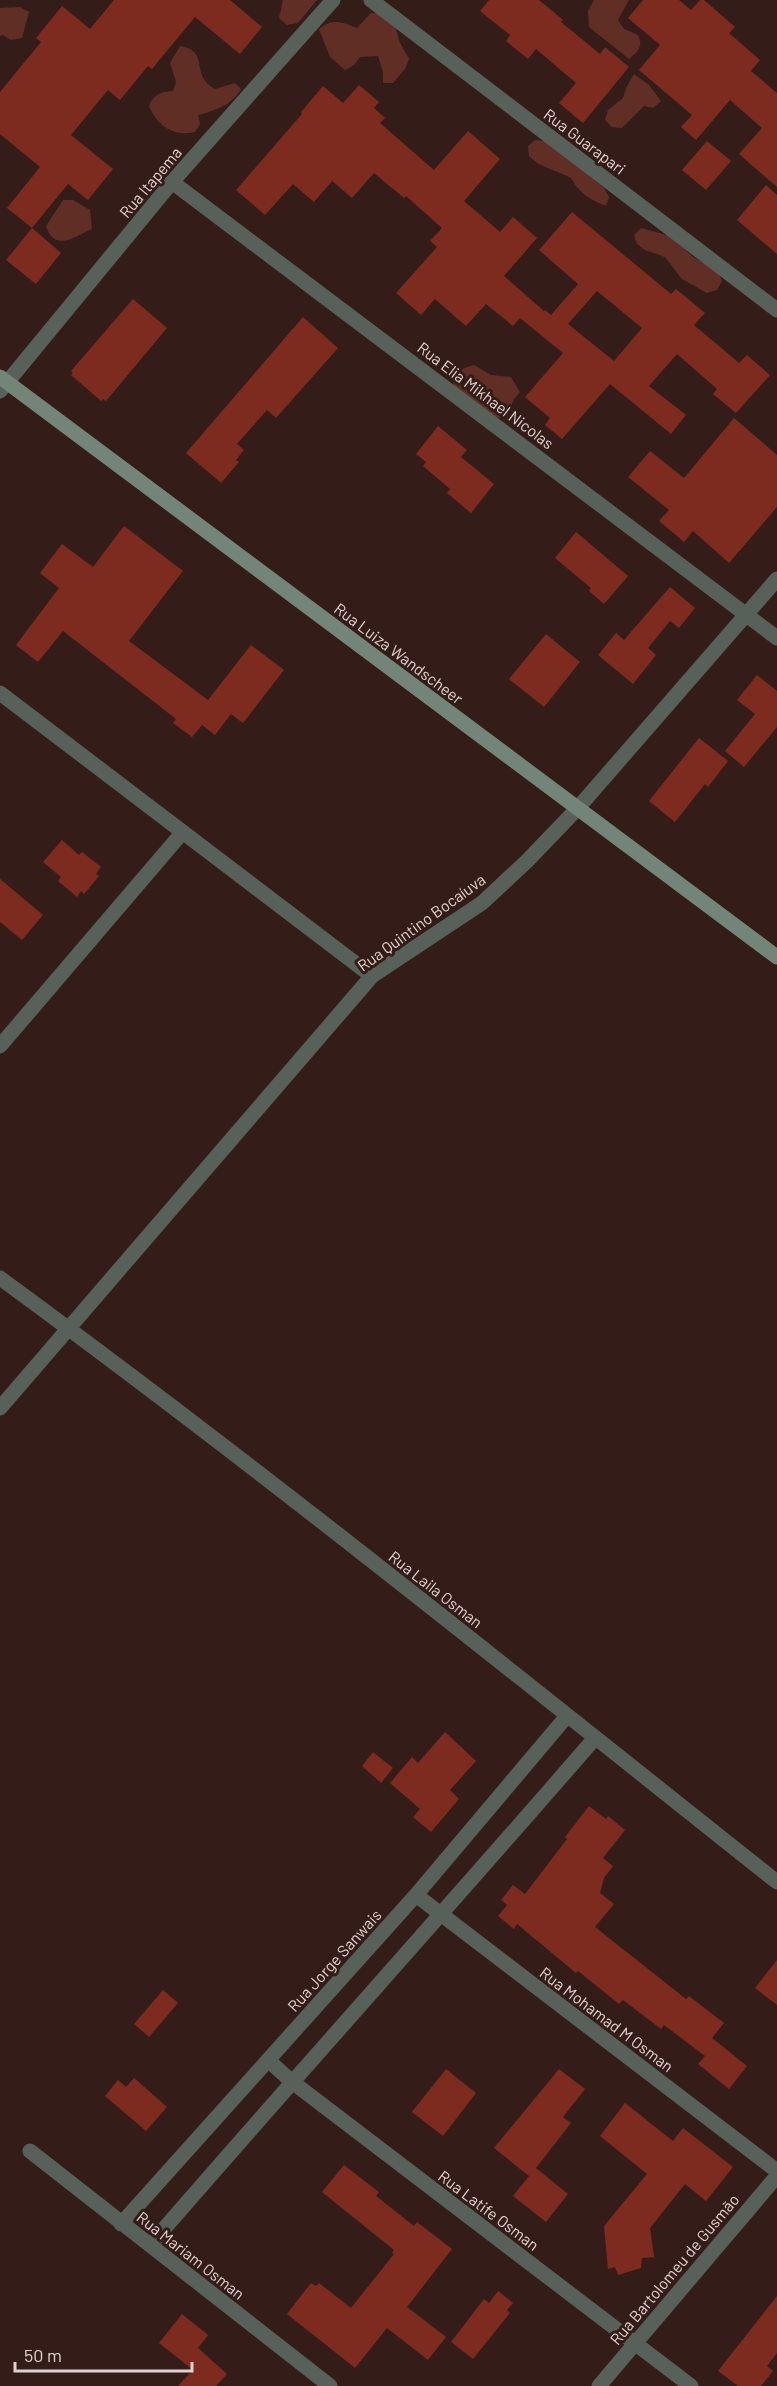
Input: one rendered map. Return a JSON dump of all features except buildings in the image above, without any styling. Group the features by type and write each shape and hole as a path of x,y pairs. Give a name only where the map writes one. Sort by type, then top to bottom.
{"main road":[{"name":"Rua Luiza Wandscheer","path":"3,384 777,957"}],"street":[{"name":"Rua Itapema","path":"3,384 172,182 333,0"},
{"name":"Rua Guarapari","path":"371,0 777,310"},
{"name":"Rua Elia Mikhael Nicolas","path":"172,182 777,638"},
{"name":"Rua Quintino Bocaíuva","path":"0,1408 372,976 482,903 527,861 577,809 777,579"},
{"path":"0,693 372,976"},
{"path":"0,1046 182,833"},
{"name":"Rua Laila Osman","path":"0,1278 431,1607 777,1881"},
{"name":"Rua Jorge Sanwais","path":"122,2223 416,1895 567,1716"},
{"path":"150,2245 291,2081 442,1916 596,1738"},
{"name":"Rua Mohamad M Osman","path":"416,1895 777,2171"},
{"name":"Rua Latife Osman","path":"268,2060 291,2081 691,2386"},
{"name":"Rua Mariam Osman","path":"30,2151 330,2386"},
{"name":"Rua Bartolomeu de Gusmão","path":"599,2386 777,2176"}],"shaded area":[{"path":"283,0 317,0 298,23 287,25 279,18"},
{"path":"594,0 629,0 618,20 624,29 638,35 640,46 629,59 589,27 588,11"},
{"path":"20,7 29,12 22,38 11,40 3,35 0,36 0,8"},
{"path":"371,13 380,13 395,26 400,43 409,59 405,69 393,83 383,83 383,72 378,56 360,57 354,65 345,70 330,57 319,29 333,22 357,28"},
{"path":"180,46 195,53 203,77 215,89 235,83 241,89 233,100 217,109 198,115 200,124 195,132 180,133 167,128 152,113 149,106 158,94 173,91 176,82 170,63"},
{"path":"634,74 649,85 661,101 653,108 644,106 622,128 612,127 605,120 608,110 623,98"},
{"path":"535,140 545,141 553,146 604,188 609,197 606,206 586,195 571,178 544,166 529,156 528,146"},
{"path":"63,200 73,200 90,210 92,229 60,241 50,234 46,226"},
{"path":"641,228 670,236 692,256 718,272 722,281 717,290 707,293 682,279 665,257 645,250 637,244 634,235"},
{"path":"474,365 491,375 511,377 520,392 514,399 507,417 496,418 458,391 453,383 456,376 463,369"}]}
